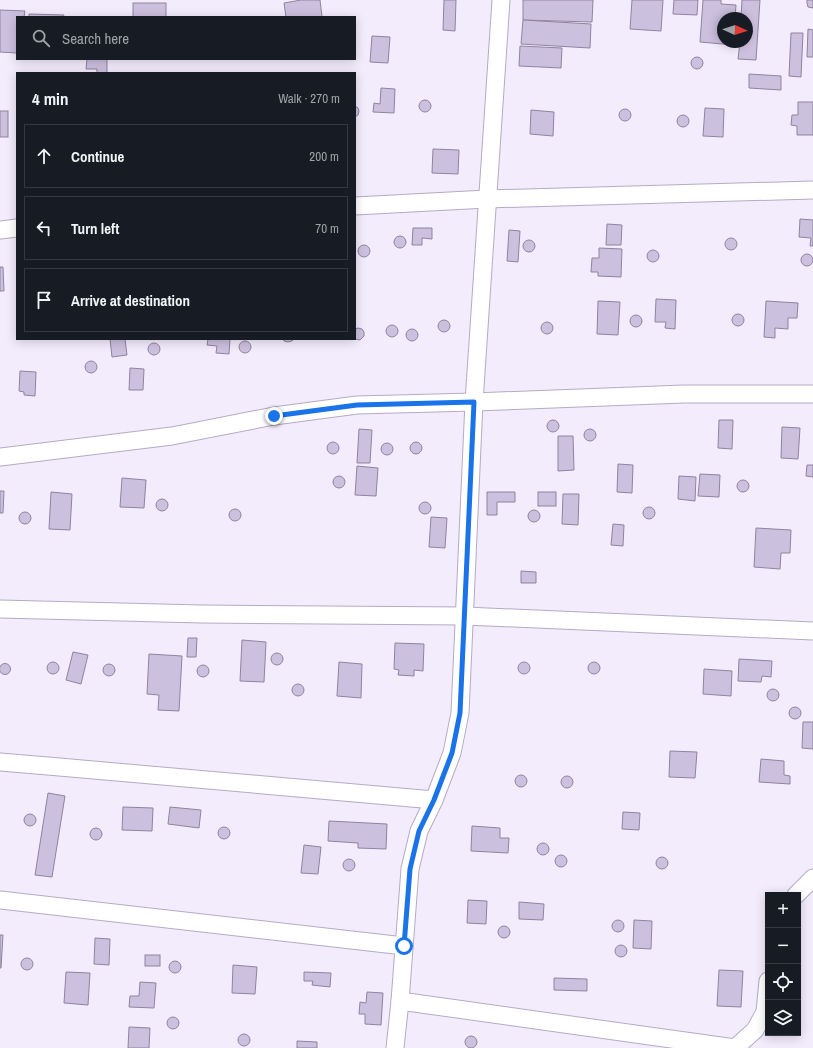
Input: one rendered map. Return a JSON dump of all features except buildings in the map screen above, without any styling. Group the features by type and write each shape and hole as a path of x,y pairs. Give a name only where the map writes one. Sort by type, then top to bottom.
{"street":[{"path":"395,1048 410,869 419,831 434,800 452,753 460,713 474,402 500,0"},
{"path":"356,206 487,199 813,190"},
{"path":"0,230 16,228"},
{"path":"0,457 172,436 274,416 357,405 684,394 813,394"},
{"path":"0,609 202,614 465,616 813,631"},
{"path":"0,762 434,800"},
{"path":"799,892 813,878"},
{"path":"0,900 404,946"},
{"path":"400,1001 735,1048 755,1030 765,1012 766,1000"}],"route":[{"path":"274,416 357,405 474,402 460,713 452,753 434,800 419,831 410,869 404,946"}]}
